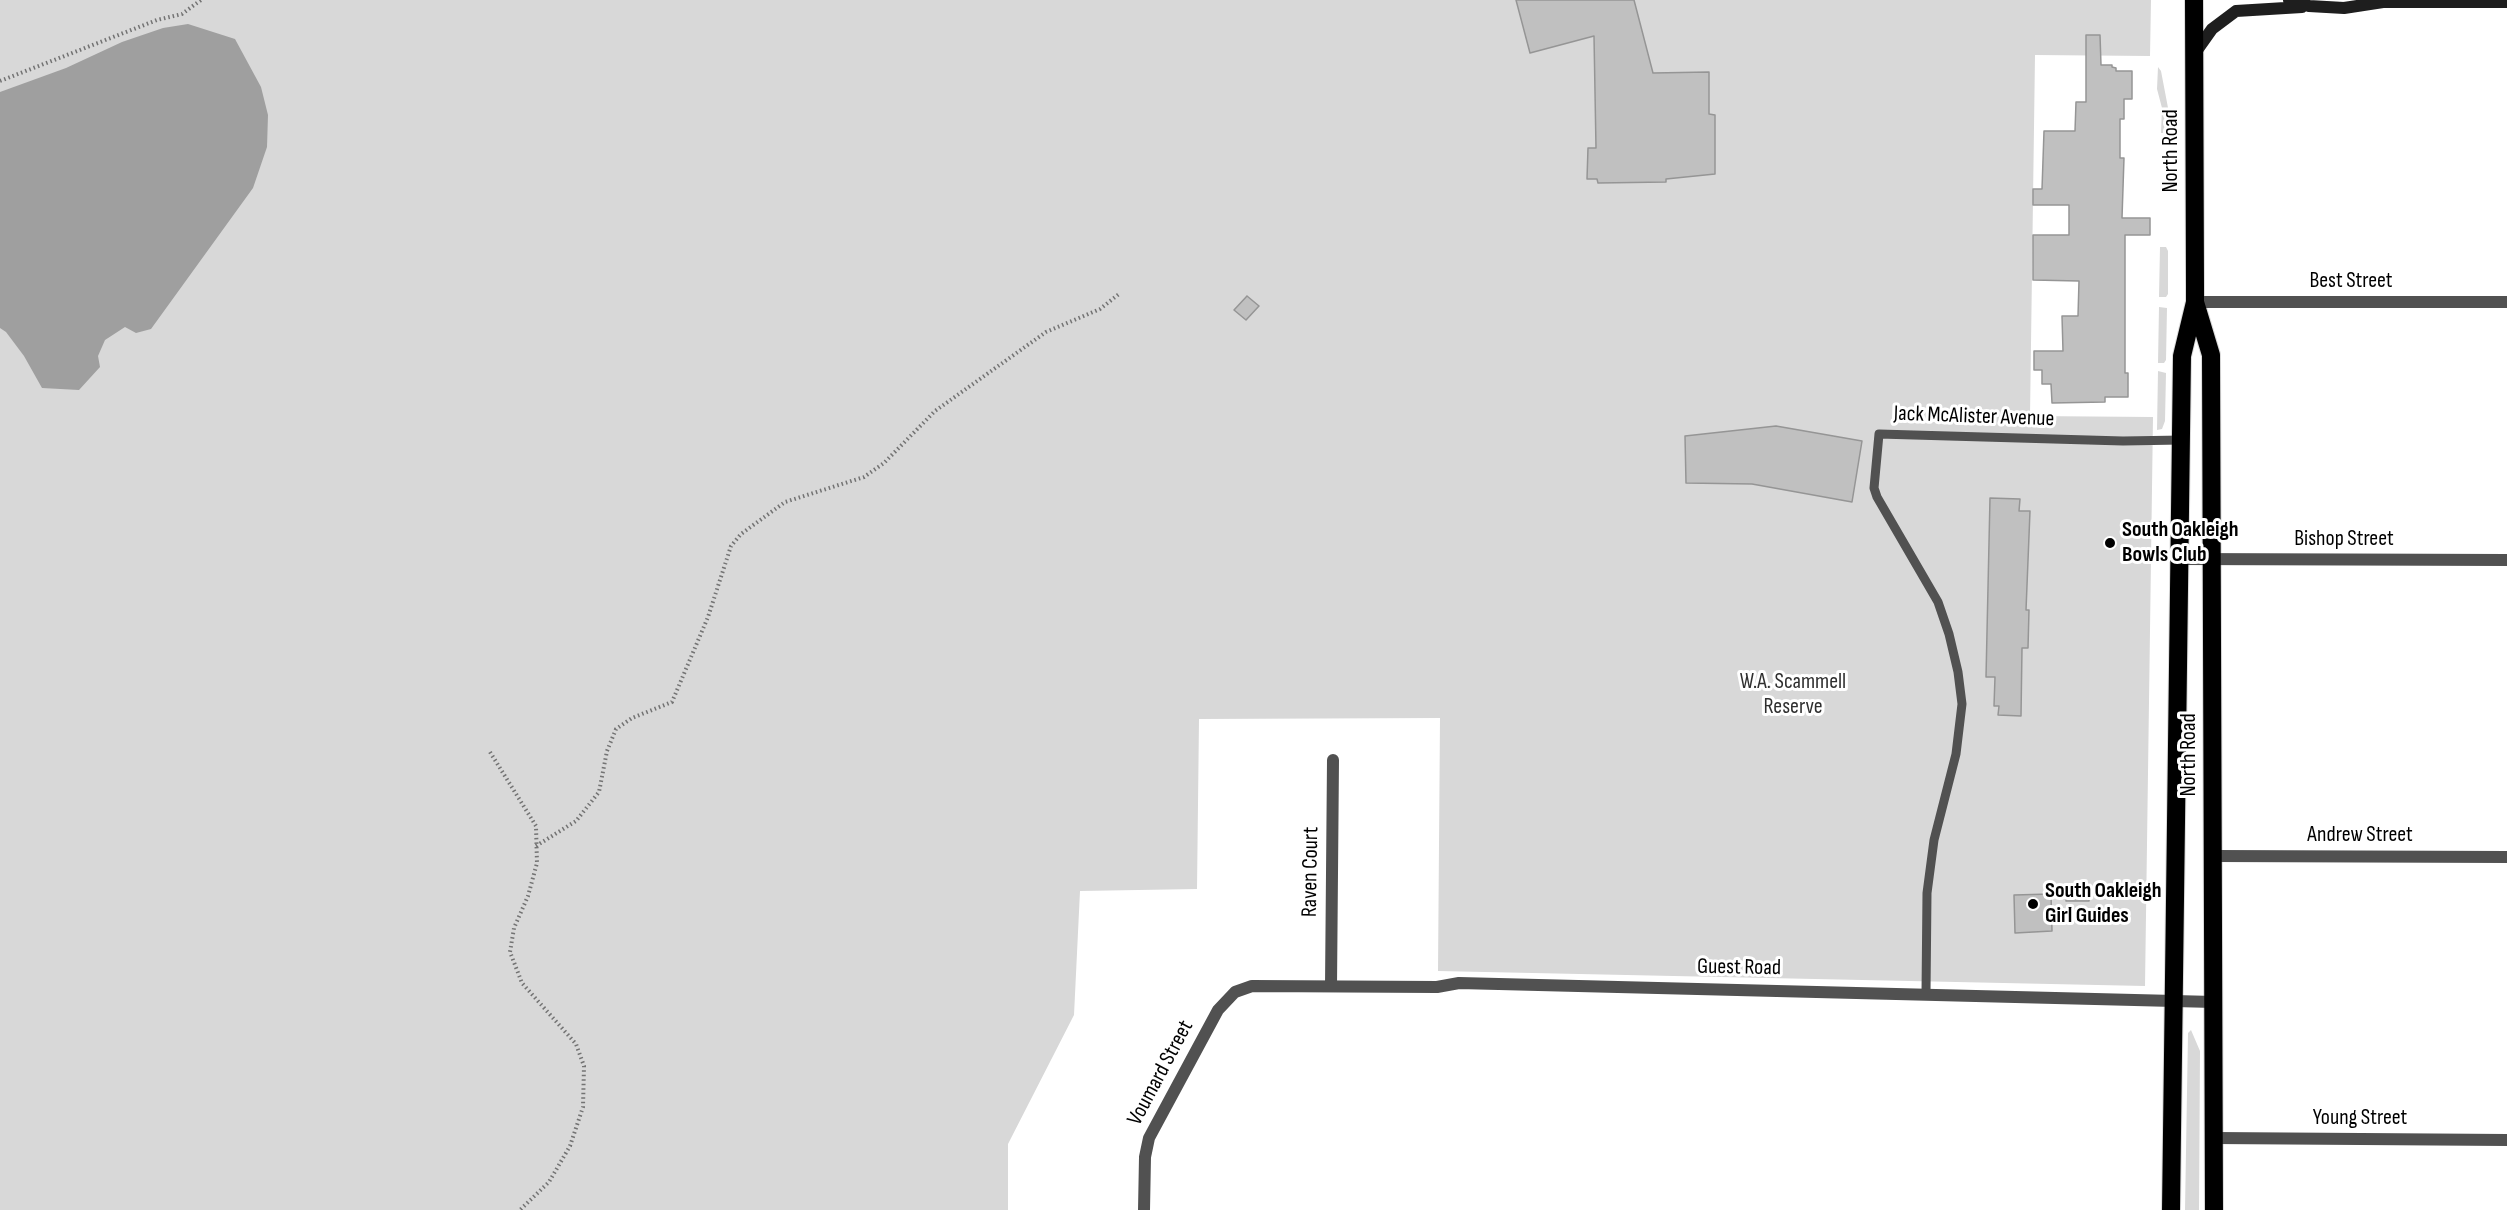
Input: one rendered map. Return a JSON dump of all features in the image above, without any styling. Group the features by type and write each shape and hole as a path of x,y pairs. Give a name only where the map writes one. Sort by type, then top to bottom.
{"highway":[{"name":"North Road","path":"2171,1210 2182,356 2195,302 2194,0"},
{"name":"North Road","path":"2195,302 2211,355 2214,1210"}],"street":[{"path":"2289,0 2309,6"},
{"path":"2194,54 2212,28 2236,11 2309,6 2344,8 2379,1 2507,2"},
{"name":"Best Street","path":"2195,302 2507,302"},
{"name":"Bishop Street","path":"2181,559 2507,560"},
{"name":"Raven Court","path":"1331,986 1334,760"},
{"name":"Andrew Street","path":"2214,856 2507,857"},
{"name":"Guest Road","path":"1263,985 1437,987 1471,984 1926,993 2214,1002"},
{"name":"Voumard Street","path":"1144,1210 1147,1146 1162,1113 1218,1010 1235,992 1263,985"},
{"name":"Young Street","path":"2214,1138 2507,1140"}],"lane":[{"name":"Jack McAlister Avenue","path":"1926,993 1925,946 1930,872 1934,840 1956,754 1962,704 1951,644 1938,602 1874,488 1879,434 2123,441 2182,440"}],"path":[{"path":"0,81 157,20 182,14 201,0"},
{"path":"536,846 576,821 599,792 608,751 616,729 632,718 672,702 708,617 731,546 741,534 785,502 864,477 884,463 935,411 1046,332 1100,309 1119,294"},
{"path":"490,752 536,826 537,863 528,896 514,928 510,952 522,983 576,1044 584,1066 583,1107 570,1146 549,1182 520,1210"}],"green space":[{"name":"W.A. Scammell Reserve","path":"0,0 2151,0 2150,56 2035,55 2030,416 2153,417 2145,986 1438,971 1440,718 1199,719 1197,889 1080,891 1074,1015 1008,1144 1008,1210 0,1210"},
{"path":"2158,67 2161,71 2169,113 2170,128 2164,133 2161,133 2162,108 2157,89"},
{"path":"2160,247 2166,247 2168,251 2168,294 2166,297 2159,297"},
{"path":"2159,307 2167,308 2166,360 2164,363 2158,363"},
{"path":"2158,371 2166,373 2165,421 2162,429 2157,430"},
{"path":"2191,1030 2200,1051 2199,1210 2185,1210 2188,1033"}],"shaded area":[{"path":"188,24 235,39 261,87 268,115 267,147 253,188 151,329 136,333 125,327 105,340 98,356 100,367 79,390 42,388 24,356 6,332 0,328 0,92 66,68 122,42 163,28"}],"building":[{"path":"1516,0 1634,0 1653,73 1709,72 1709,114 1715,115 1715,174 1666,179 1666,182 1598,183 1597,179 1587,179 1588,148 1596,148 1594,36 1530,53"},
{"path":"2086,35 2100,35 2101,65 2112,65 2116,71 2132,71 2132,99 2124,99 2124,119 2120,119 2120,158 2124,158 2122,218 2150,218 2150,235 2125,235 2125,373 2128,373 2128,397 2105,397 2105,402 2052,403 2051,384 2042,384 2042,370 2034,370 2034,351 2063,351 2062,316 2078,316 2079,281 2033,280 2033,235 2069,235 2069,205 2033,205 2033,189 2042,189 2044,131 2075,131 2076,102 2086,102"},
{"path":"1247,296 1259,306 1246,320 1234,310"},
{"path":"1776,426 1862,441 1852,502 1752,484 1686,483 1685,436"},
{"path":"1990,498 2020,499 2019,511 2030,511 2026,610 2029,610 2028,648 2022,648 2021,716 1998,715 1999,706 1994,706 1995,677 1986,677"},
{"path":"2066,884 2089,884 2089,901 2066,901"},
{"name":"South Oakleigh Girl Guides","path":"2051,894 2052,931 2015,933 2014,895"}],"place":[{"name":"South Oakleigh Bowls Club","path":"2110,543"},
{"name":"South Oakleigh Girl Guides","path":"2033,904"}]}
